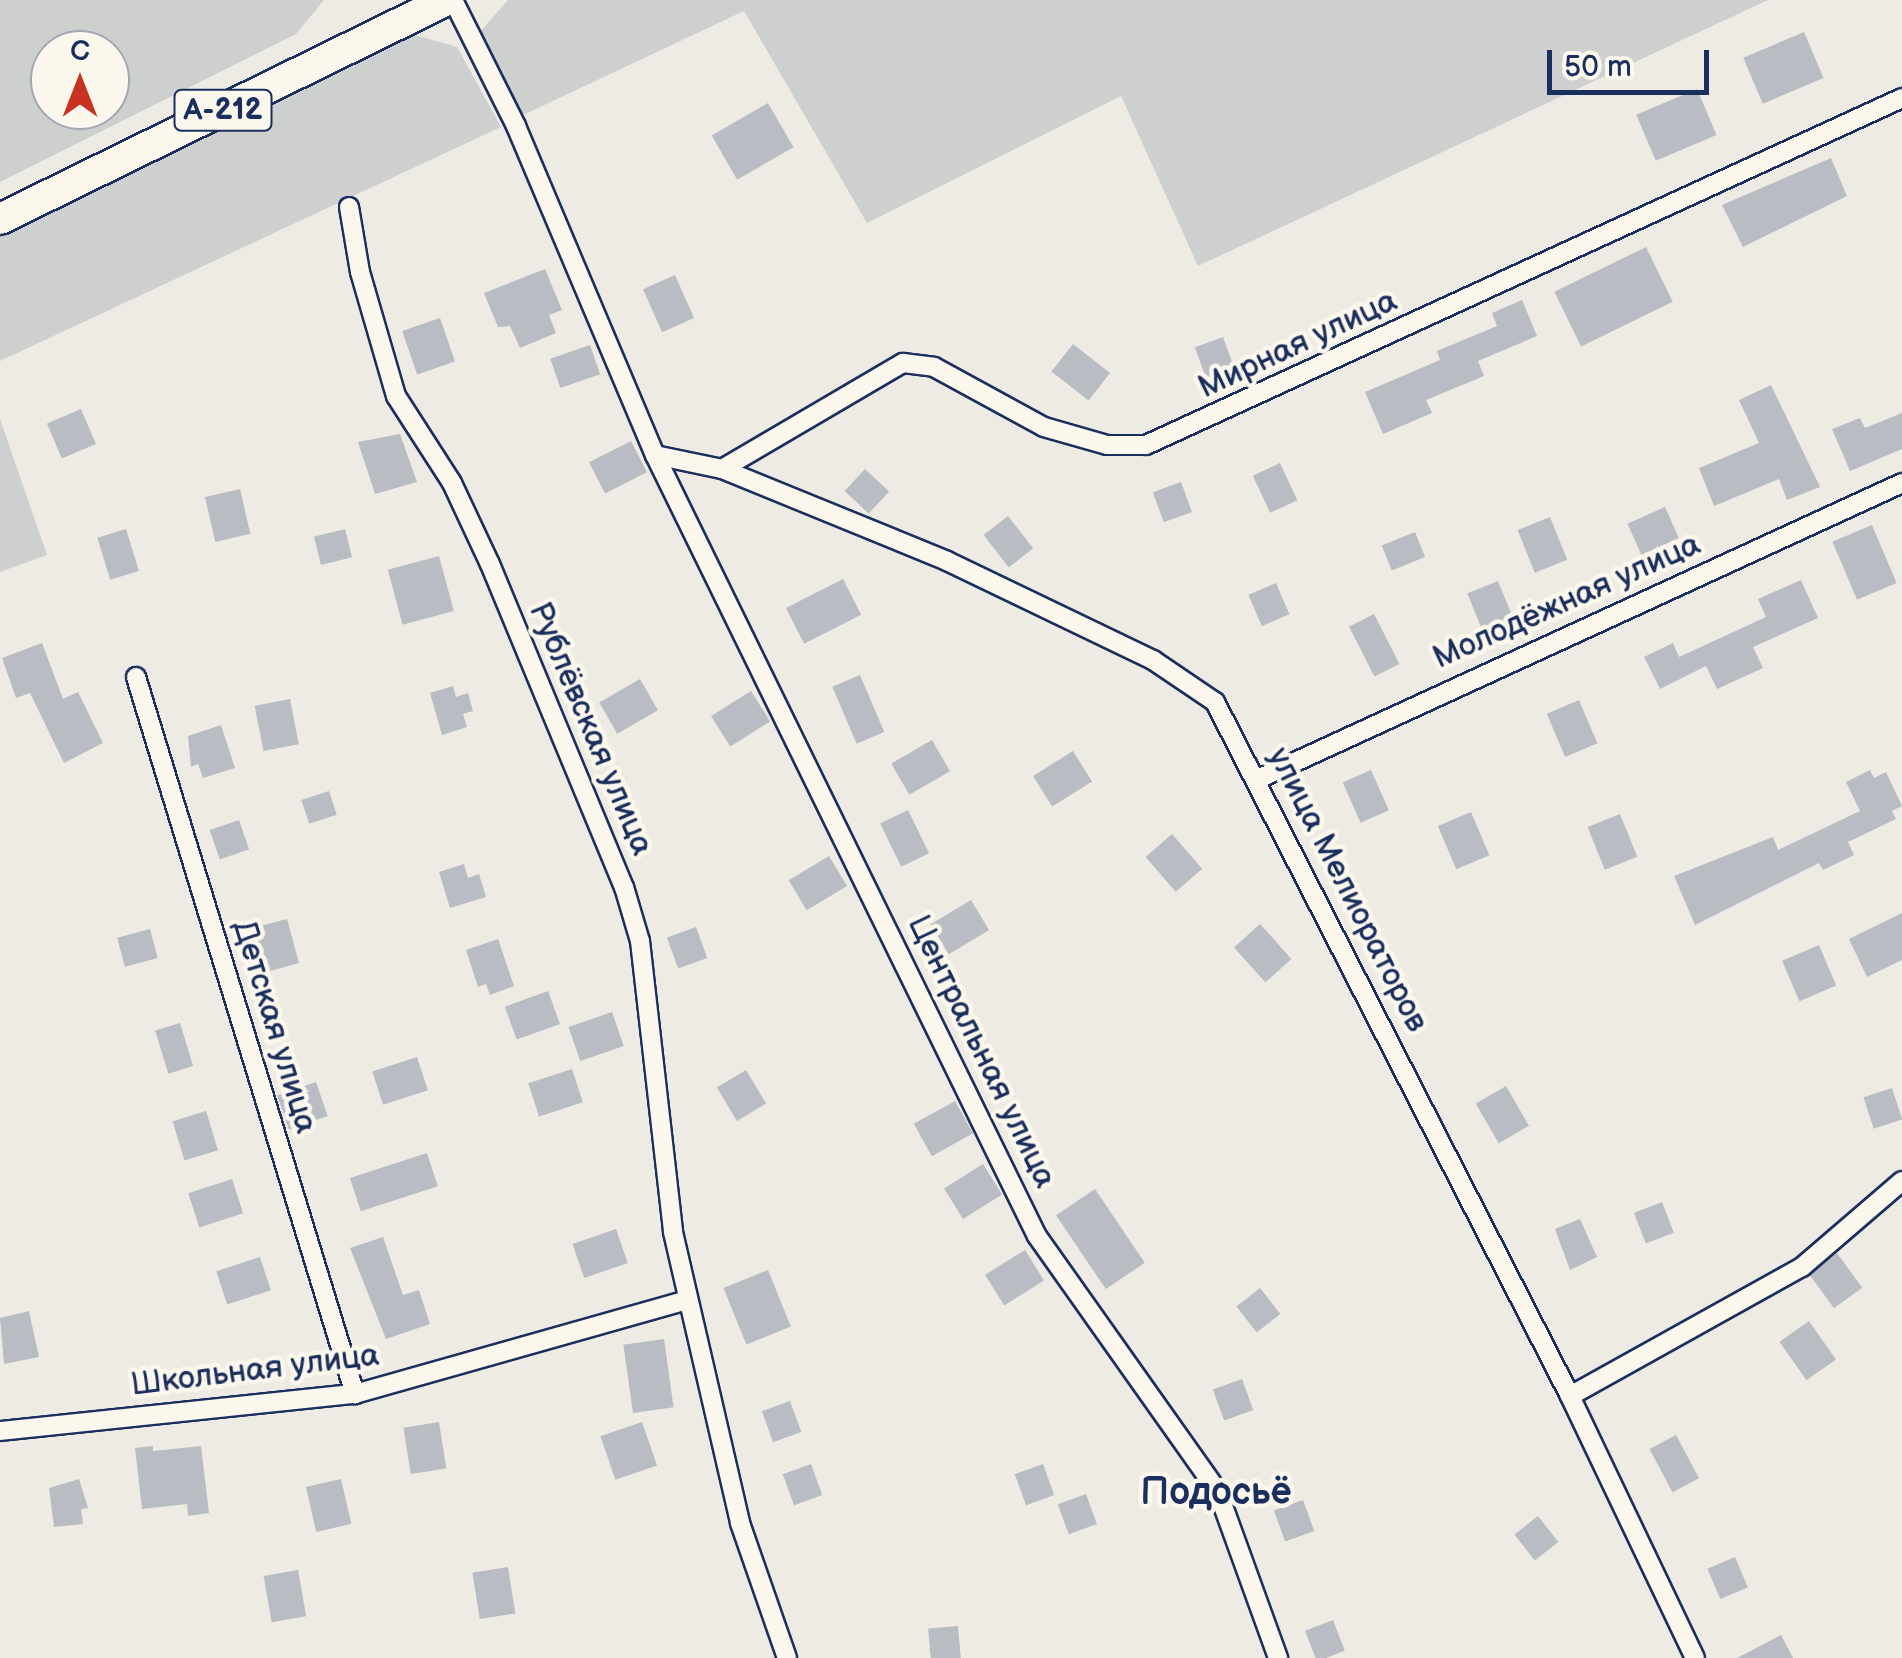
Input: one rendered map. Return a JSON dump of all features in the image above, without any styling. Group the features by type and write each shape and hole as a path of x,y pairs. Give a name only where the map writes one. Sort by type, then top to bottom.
{"highway":[{"name":"А-212","path":"0,219 450,0"}],"street":[{"name":"Центральная улица","path":"450,0 516,126 655,455 1038,1236 1218,1492 1278,1658"},
{"name":"Мирная улица","path":"722,470 903,363 934,368 1044,427 1107,445 1146,445 1902,98"},
{"name":"Рублёвская улица","path":"349,207 360,272 396,396 452,483 490,564 624,887 640,941 671,1216 688,1300 740,1523 786,1658"},
{"name":"улица Мелиораторов","path":"655,455 722,470 947,561 1152,660 1215,702 1258,779 1570,1396 1695,1658"},
{"name":"Молодёжная улица","path":"1258,779 1902,483"},
{"name":"Детская улица","path":"136,677 355,1394"},
{"path":"1570,1396 1802,1267 1902,1181"},
{"name":"Школьная улица","path":"0,1431 355,1394 688,1300"}],"shaded area":[{"path":"0,0 324,0 296,34 130,117 130,30 30,30 30,130 104,130 0,182"},
{"path":"508,0 1768,0 1198,266 1121,96 867,223 744,11 521,116 478,34"},
{"path":"412,34 457,47 501,127 0,361 0,237 93,184"},
{"path":"0,419 47,555 0,572"}],"building":[{"path":"1804,32 1824,78 1763,104 1743,58"},
{"path":"1697,89 1717,135 1656,161 1636,115"},
{"path":"768,103 794,147 737,180 712,136"},
{"path":"1831,158 1847,196 1743,247 1722,205"},
{"path":"1646,247 1673,302 1581,347 1554,292"},
{"path":"545,269 562,310 549,315 556,333 520,348 510,326 498,327 484,293"},
{"path":"675,275 694,318 662,332 643,289"},
{"path":"1522,300 1537,336 1478,361 1484,376 1426,400 1432,413 1383,434 1365,392 1440,360 1437,351 1497,326 1492,313"},
{"path":"440,318 455,361 417,375 402,331"},
{"path":"1223,337 1234,368 1206,378 1195,347"},
{"path":"1073,344 1110,373 1088,401 1051,372"},
{"path":"590,345 600,374 560,388 550,359"},
{"path":"1771,385 1820,487 1787,500 1779,479 1714,506 1699,468 1759,443 1739,400"},
{"path":"81,409 96,444 62,458 47,423"},
{"path":"1902,413 1902,449 1850,471 1832,429 1860,418 1865,428"},
{"path":"400,434 417,482 375,494 358,442"},
{"path":"631,441 647,472 605,494 589,462"},
{"path":"1280,463 1297,500 1270,513 1253,476"},
{"path":"865,469 889,492 869,513 845,491"},
{"path":"1181,482 1192,512 1164,522 1153,492"},
{"path":"240,489 250,534 215,542 205,497"},
{"path":"1665,507 1679,538 1641,555 1628,524"},
{"path":"1008,516 1033,548 1009,567 984,535"},
{"path":"1550,517 1567,560 1535,573 1518,530"},
{"path":"1872,525 1897,583 1857,600 1832,542"},
{"path":"126,529 139,571 110,580 97,538"},
{"path":"345,529 352,557 321,565 314,537"},
{"path":"1415,532 1425,557 1392,571 1382,545"},
{"path":"439,556 454,611 403,625 388,570"},
{"path":"843,579 861,615 804,644 786,608"},
{"path":"1801,580 1818,618 1753,647 1763,668 1717,689 1706,666 1660,689 1644,657 1673,643 1679,657 1766,617 1758,599"},
{"path":"1498,581 1513,618 1482,630 1467,593"},
{"path":"1276,583 1289,614 1262,626 1248,595"},
{"path":"1374,614 1399,664 1374,677 1349,627"},
{"path":"42,643 63,699 78,692 103,743 64,763 30,693 16,698 2,658"},
{"path":"860,675 884,732 857,744 832,687"},
{"path":"640,679 658,710 617,734 599,702"},
{"path":"453,686 456,697 468,693 473,711 463,714 467,727 442,735 430,693"},
{"path":"751,691 770,722 730,746 711,716"},
{"path":"290,699 299,744 263,751 255,706"},
{"path":"1579,700 1597,743 1565,757 1547,714"},
{"path":"221,725 235,768 203,778 198,764 191,767 188,736"},
{"path":"932,740 950,771 909,795 891,764"},
{"path":"1073,751 1092,782 1052,806 1033,776"},
{"path":"1371,770 1389,810 1361,823 1343,783"},
{"path":"1870,770 1874,778 1886,772 1902,806 1892,811 1896,819 1848,842 1854,855 1823,870 1819,863 1695,925 1674,876 1773,837 1778,850 1860,811 1846,782"},
{"path":"329,791 337,815 309,824 301,800"},
{"path":"908,810 929,853 901,867 880,824"},
{"path":"1471,812 1489,855 1456,869 1438,826"},
{"path":"1620,814 1637,857 1605,870 1588,827"},
{"path":"239,820 249,849 220,859 210,830"},
{"path":"1172,834 1202,869 1176,892 1146,857"},
{"path":"829,856 847,886 807,910 789,880"},
{"path":"464,864 468,878 479,874 486,897 450,908 439,872"},
{"path":"971,900 989,930 949,954 931,924"},
{"path":"1902,913 1902,960 1867,977 1849,939"},
{"path":"287,919 299,963 259,974 256,927"},
{"path":"1260,924 1291,959 1265,982 1234,947"},
{"path":"696,927 707,958 678,969 667,938"},
{"path":"150,929 158,958 125,967 117,938"},
{"path":"498,939 514,986 490,995 486,984 478,987 466,950"},
{"path":"1819,945 1836,986 1799,1001 1782,961"},
{"path":"548,991 560,1024 517,1040 505,1007"},
{"path":"612,1012 624,1046 580,1061 569,1027"},
{"path":"180,1023 193,1066 168,1074 155,1031"},
{"path":"417,1057 428,1090 383,1105 372,1072"},
{"path":"572,1069 583,1102 539,1117 528,1083"},
{"path":"746,1070 766,1103 737,1121 717,1088"},
{"path":"316,1082 328,1116 289,1129 277,1095"},
{"path":"1506,1086 1529,1126 1499,1143 1476,1104"},
{"path":"1892,1088 1902,1119 1874,1129 1863,1097"},
{"path":"955,1101 973,1133 932,1156 914,1124"},
{"path":"206,1111 218,1150 185,1160 173,1121"},
{"path":"427,1153 438,1186 361,1211 350,1178"},
{"path":"983,1164 1002,1195 963,1219 944,1188"},
{"path":"232,1179 243,1213 199,1227 188,1193"},
{"path":"1095,1189 1145,1263 1106,1289 1056,1215"},
{"path":"1662,1202 1674,1233 1646,1244 1634,1213"},
{"path":"1580,1219 1597,1257 1570,1270 1555,1229"},
{"path":"616,1229 628,1263 584,1278 573,1244"},
{"path":"383,1237 403,1295 419,1290 430,1324 386,1339 350,1248"},
{"path":"1025,1250 1044,1281 1004,1305 985,1275"},
{"path":"1837,1253 1862,1288 1834,1308 1809,1274"},
{"path":"260,1257 271,1290 227,1305 216,1271"},
{"path":"768,1270 791,1327 746,1345 723,1288"},
{"path":"1260,1288 1280,1314 1257,1332 1236,1306"},
{"path":"29,1311 39,1357 4,1364 0,1318"},
{"path":"1809,1321 1836,1360 1806,1380 1780,1342"},
{"path":"664,1339 674,1407 633,1413 623,1345"},
{"path":"1242,1379 1253,1410 1224,1421 1213,1390"},
{"path":"790,1401 801,1432 773,1442 762,1411"},
{"path":"439,1422 446,1468 411,1474 403,1428"},
{"path":"642,1422 657,1465 615,1480 600,1436"},
{"path":"1676,1435 1699,1478 1673,1492 1650,1449"},
{"path":"153,1446 153,1451 201,1446 209,1513 188,1516 187,1504 142,1509 135,1448"},
{"path":"811,1464 822,1495 794,1505 783,1474"},
{"path":"1043,1464 1054,1495 1026,1505 1015,1474"},
{"path":"79,1479 88,1508 81,1509 83,1524 54,1527 49,1488"},
{"path":"341,1479 351,1524 316,1532 306,1487"},
{"path":"1086,1494 1097,1524 1069,1534 1058,1504"},
{"path":"1303,1500 1314,1531 1285,1542 1274,1511"},
{"path":"1538,1516 1558,1542 1535,1560 1514,1534"},
{"path":"1735,1557 1748,1587 1720,1599 1707,1569"},
{"path":"508,1567 515,1613 480,1619 472,1573"},
{"path":"298,1570 306,1616 272,1622 264,1576"},
{"path":"1333,1620 1345,1651 1315,1658 1305,1631"},
{"path":"958,1626 961,1658 931,1658 928,1629"},
{"path":"1781,1635 1793,1658 1737,1658"}],"district":[{"name":"Подосьё","path":"1216,1493"}]}
